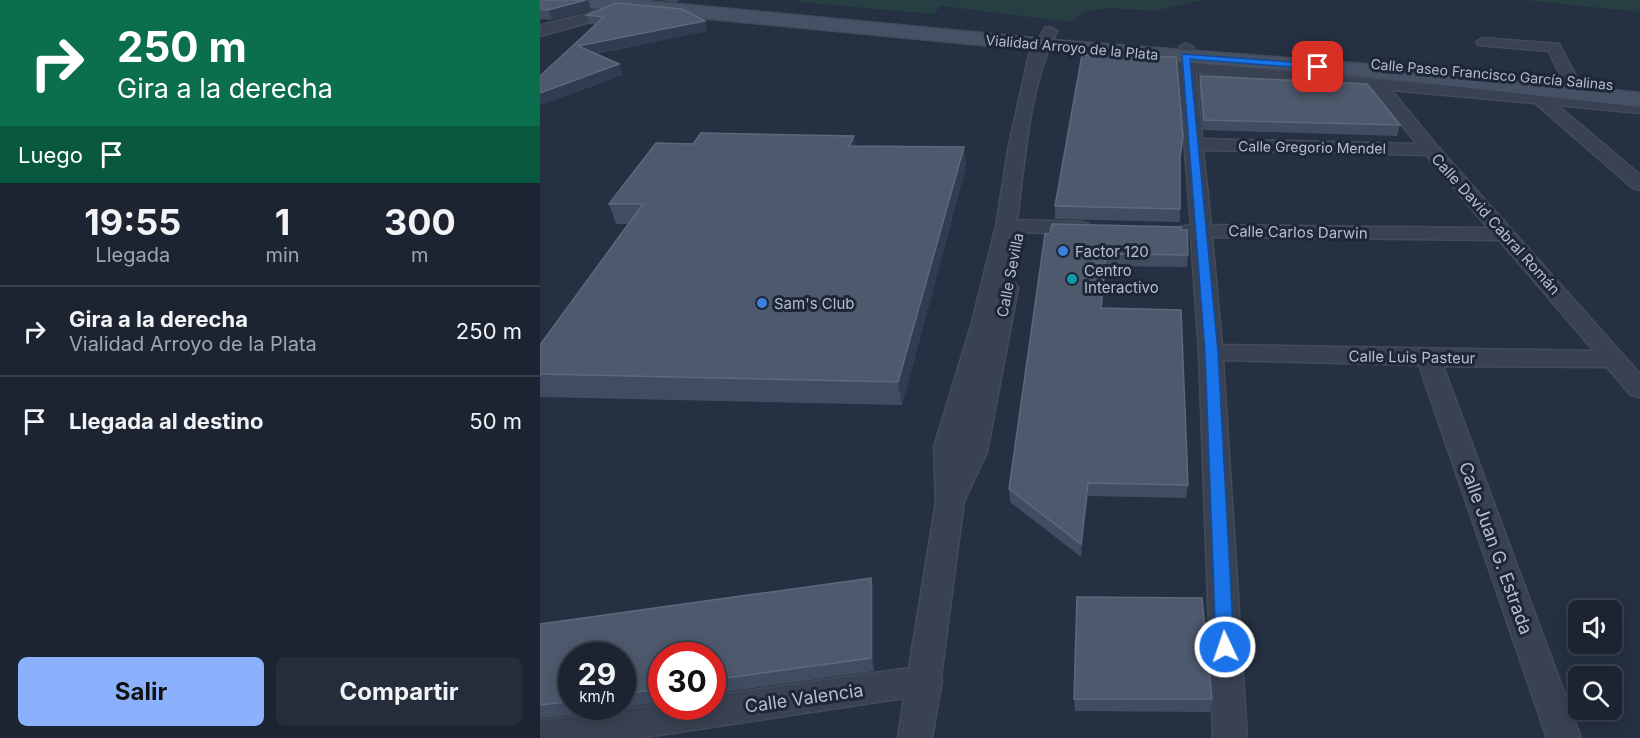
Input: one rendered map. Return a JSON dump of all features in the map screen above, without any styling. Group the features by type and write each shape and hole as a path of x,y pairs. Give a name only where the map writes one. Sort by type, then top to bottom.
{"main road":[{"name":"Vialidad Arroyo de la Plata","path":"577,0 628,2 1054,39 1186,56 1364,70 1640,99"},
{"path":"699,0 1054,39"},
{"name":"Calle Paseo Francisco García Salinas","path":"1186,56 1571,82 1640,99"}],"street":[{"path":"540,32 547,28 592,17 628,2"},
{"name":"Calle Sevilla","path":"915,738 926,680 950,501 974,452 1012,226 1054,39"},
{"path":"1483,42 1554,47 1571,82"},
{"path":"1230,738 1211,352 1186,56 1343,80 1537,97 1640,99"},
{"name":"Calle David Cabral Román","path":"1377,83 1431,150 1640,389"},
{"path":"1537,97 1640,184"},
{"name":"Calle Gregorio Mendel","path":"1194,144 1431,150"},
{"path":"1012,226 1097,229"},
{"name":"Calle Carlos Darwin","path":"1169,231 1505,234"},
{"name":"Calle Luis Pasteur","path":"1211,352 1428,358 1612,359"},
{"name":"Calle Juan G. Estrada","path":"1428,358 1564,738"},
{"name":"Calle Valencia","path":"540,737 926,680"}],"green space":[{"path":"801,0 1203,0 1157,10 1099,9 1079,15 1071,22 941,6 933,14 798,2"},
{"path":"1523,0 1640,0 1640,12"}],"building":[{"path":"540,0 586,0 548,10 540,9"},
{"path":"616,3 682,9 705,21 578,46 619,64 540,93 540,76 604,17 587,15"},
{"path":"1082,55 1176,57 1183,136 1180,157 1180,209 1055,206"},
{"path":"1200,76 1367,84 1400,125 1204,120"},
{"name":"Sam's Club","path":"701,133 854,136 849,146 964,147 898,382 540,374 540,345 643,204 609,204 656,143 693,144"},
{"path":"1052,224 1181,227 1181,230 1187,230 1188,255 1106,254 1101,308 1181,310 1188,485 1088,483 1081,544 1009,489 1045,234 1050,234"},
{"path":"871,578 871,658 726,678 726,642 648,642 648,691 636,692 636,642 558,642 558,703 540,705 540,624"},
{"path":"1077,597 1202,598 1212,699 1074,699"}],"place":[{"name":"Factor 120","path":"1063,251"},
{"name":"Centro Interactivo","path":"1072,279"},
{"name":"Sam's Club","path":"762,303"}],"route":[{"path":"1225,647 1211,352 1185,56 1318,67"}]}
